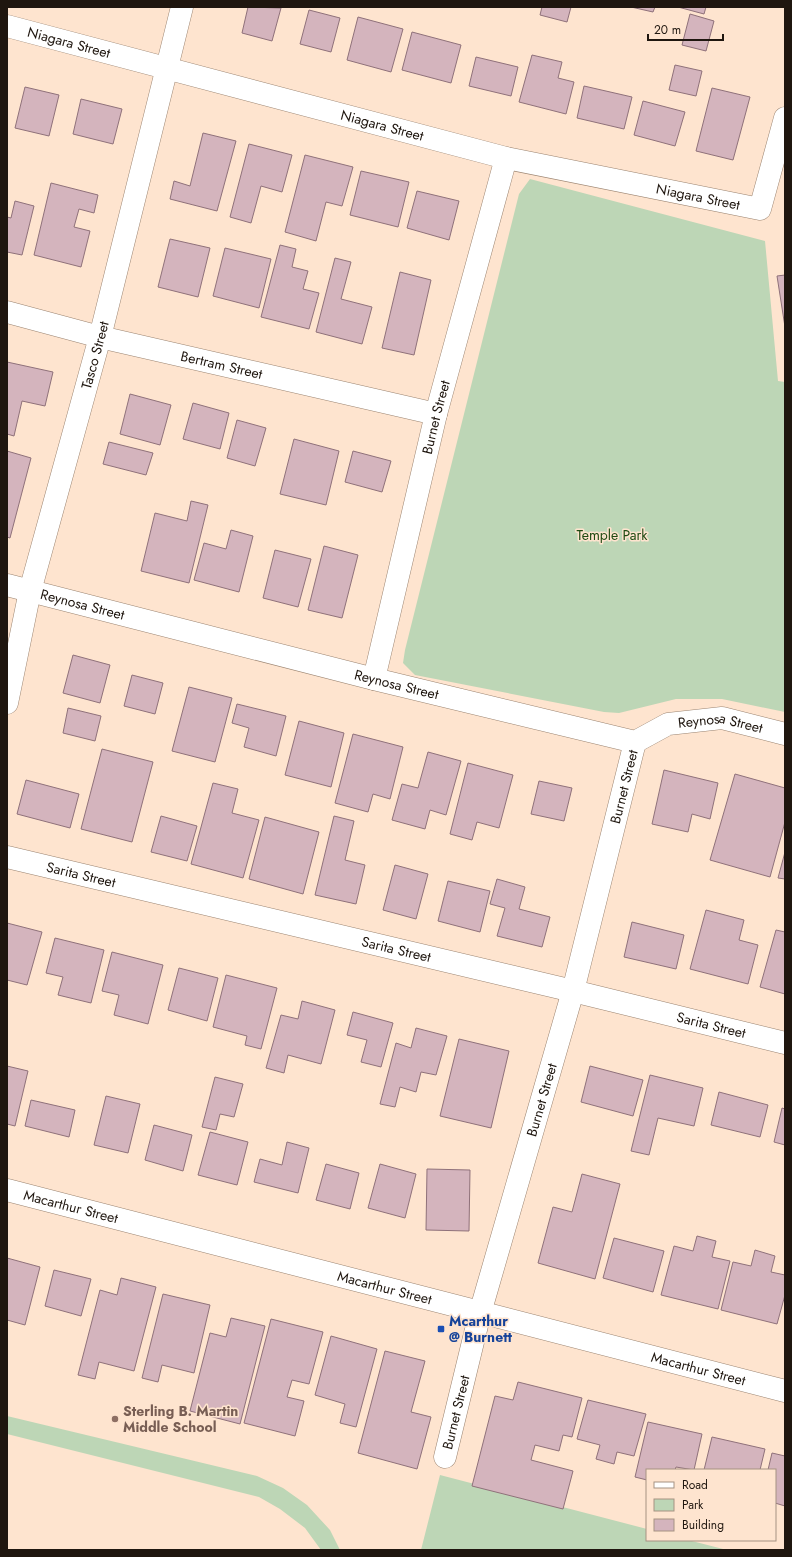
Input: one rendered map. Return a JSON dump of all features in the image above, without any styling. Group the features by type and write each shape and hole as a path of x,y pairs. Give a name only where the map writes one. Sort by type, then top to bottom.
{"street":[{"name":"Tasco Street","path":"7,703 30,591 100,337 182,7"},
{"name":"Niagara Street","path":"7,26 506,158 760,209 785,118"},
{"name":"Burnet Street","path":"374,679 436,414 506,158"},
{"name":"Bertram Street","path":"7,312 100,337 436,414"},
{"name":"Reynosa Street","path":"7,585 374,679 635,742 668,724 722,718 785,734"},
{"name":"Burnet Street","path":"445,1457 480,1312 573,991 635,742"},
{"name":"Sarita Street","path":"7,857 573,991 785,1043"},
{"name":"Macarthur Street","path":"7,1190 785,1391"}],"green space":[{"name":"Temple Park","path":"530,179 765,241 778,381 785,382 785,712 722,699 676,699 619,713 604,712 415,675 403,663 519,194"},
{"path":"7,1416 257,1476 283,1488 307,1505 330,1530 340,1550 321,1550 305,1528 280,1509 259,1497 7,1434"},
{"path":"440,1475 646,1529 646,1541 692,1541 727,1550 421,1550"}],"building":[{"path":"248,7 281,8 272,41 242,33"},
{"path":"542,7 571,7 567,22 540,15"},
{"path":"631,7 655,7 653,12"},
{"path":"678,7 706,7 704,14"},
{"path":"309,10 340,18 331,52 300,44"},
{"path":"690,14 714,21 706,51 682,45"},
{"path":"358,17 403,29 391,72 347,60"},
{"path":"412,32 461,45 451,83 402,70"},
{"path":"532,55 562,62 558,78 574,82 566,114 519,102"},
{"path":"476,57 518,67 511,96 469,86"},
{"path":"675,65 702,71 696,96 669,90"},
{"path":"584,86 632,97 624,129 577,118"},
{"path":"25,87 59,95 49,136 15,128"},
{"path":"712,88 750,97 733,160 696,151"},
{"path":"81,99 122,109 113,144 73,134"},
{"path":"643,101 685,112 675,146 634,135"},
{"path":"203,133 236,141 217,211 170,199 174,181 190,186"},
{"path":"249,144 292,155 282,192 261,186 251,223 230,217"},
{"path":"305,155 353,167 342,206 326,202 316,241 285,232"},
{"path":"361,171 409,182 398,227 350,215"},
{"path":"51,183 98,195 94,213 79,209 74,227 90,231 81,267 34,255"},
{"path":"417,191 459,201 449,240 407,228"},
{"path":"15,201 34,206 22,255 7,252 7,217 11,218"},
{"path":"170,239 210,248 198,297 158,287"},
{"path":"280,245 296,249 292,267 308,271 303,289 319,293 309,329 261,317"},
{"path":"225,248 271,259 259,308 213,296"},
{"path":"335,258 351,262 341,299 372,307 362,344 316,332"},
{"path":"400,272 431,280 414,355 382,348"},
{"path":"785,275 785,327 777,276"},
{"path":"7,362 53,372 45,406 22,401 14,436 7,434"},
{"path":"130,394 171,405 160,445 120,434"},
{"path":"193,403 229,413 220,449 183,439"},
{"path":"237,420 266,428 255,466 227,458"},
{"path":"294,439 339,451 326,505 280,494"},
{"path":"109,442 153,453 146,475 103,464"},
{"path":"7,451 31,458 10,538 7,537"},
{"path":"353,451 391,461 382,492 345,482"},
{"path":"191,501 208,505 189,583 141,571 155,513 187,521"},
{"path":"231,530 253,536 239,592 194,580 204,543 226,549"},
{"path":"324,546 358,555 342,618 308,610"},
{"path":"275,550 311,559 298,607 263,598"},
{"path":"73,655 110,665 100,703 63,693"},
{"path":"132,675 163,683 155,714 124,706"},
{"path":"189,687 232,698 215,762 172,751"},
{"path":"237,704 286,716 276,756 244,747 249,728 232,723"},
{"path":"68,708 101,716 95,741 63,733"},
{"path":"299,721 344,733 331,787 285,775"},
{"path":"353,734 403,747 390,799 373,794 368,812 335,803"},
{"path":"102,749 153,762 132,842 81,829"},
{"path":"428,752 461,761 446,815 430,810 425,829 392,820 402,784 418,788"},
{"path":"468,763 513,775 499,828 477,822 472,840 450,834"},
{"path":"664,770 718,783 710,819 692,814 688,832 652,824"},
{"path":"735,774 785,788 785,822 770,877 710,860"},
{"path":"26,780 79,794 70,828 17,814"},
{"path":"539,781 572,788 564,821 531,814"},
{"path":"213,783 238,789 232,813 259,820 243,878 191,864"},
{"path":"161,816 197,826 187,861 151,852"},
{"path":"334,816 354,821 345,860 365,865 356,904 315,895"},
{"path":"265,817 319,832 303,894 249,879"},
{"path":"785,852 785,879 778,878"},
{"path":"395,865 428,874 416,919 383,910"},
{"path":"497,879 525,887 519,909 550,917 542,947 497,936 505,908 490,904"},
{"path":"448,881 490,891 480,932 438,921"},
{"path":"706,910 744,920 739,940 758,945 748,984 690,969"},
{"path":"632,922 684,935 676,969 624,957"},
{"path":"7,923 42,932 27,985 7,980"},
{"path":"776,930 785,932 785,994 760,987"},
{"path":"55,938 104,950 91,1003 58,995 63,977 46,973"},
{"path":"112,952 163,965 148,1024 114,1015 119,995 102,991"},
{"path":"179,968 218,978 207,1021 168,1010"},
{"path":"226,975 277,988 261,1049 245,1045 247,1036 213,1027"},
{"path":"302,1001 335,1010 321,1064 288,1055 284,1073 266,1068 281,1015 298,1019"},
{"path":"353,1012 393,1023 381,1067 361,1062 367,1040 347,1035"},
{"path":"416,1028 447,1036 436,1075 421,1072 416,1092 400,1087 395,1107 380,1104 396,1043 411,1048"},
{"path":"459,1039 509,1051 491,1128 440,1116"},
{"path":"7,1066 28,1071 15,1126 7,1124"},
{"path":"590,1066 643,1080 633,1116 581,1102"},
{"path":"650,1075 703,1088 694,1126 658,1118 649,1155 631,1151"},
{"path":"215,1077 243,1084 234,1117 220,1114 216,1130 202,1127"},
{"path":"719,1092 768,1105 760,1137 711,1125"},
{"path":"106,1096 140,1104 128,1153 94,1145"},
{"path":"31,1100 75,1110 69,1137 25,1126"},
{"path":"782,1108 785,1109 785,1145 774,1142"},
{"path":"154,1125 192,1135 183,1171 145,1160"},
{"path":"210,1132 248,1142 237,1185 198,1175"},
{"path":"287,1142 309,1148 298,1193 254,1182 260,1159 282,1165"},
{"path":"326,1164 359,1173 350,1209 316,1200"},
{"path":"380,1164 416,1174 405,1218 368,1208"},
{"path":"427,1169 470,1170 469,1231 426,1230"},
{"path":"582,1174 620,1184 595,1279 538,1263 553,1207 572,1212"},
{"path":"697,1236 716,1241 712,1257 730,1261 718,1309 661,1295 674,1246 693,1251"},
{"path":"614,1238 664,1251 653,1292 603,1278"},
{"path":"755,1250 775,1256 771,1272 785,1275 785,1295 777,1324 721,1310 733,1262 751,1266"},
{"path":"7,1258 40,1267 25,1325 7,1320"},
{"path":"54,1270 91,1279 81,1316 45,1306"},
{"path":"121,1278 156,1287 134,1371 99,1362 95,1379 78,1375 100,1290 117,1295"},
{"path":"163,1294 210,1305 194,1373 162,1365 158,1382 142,1378"},
{"path":"231,1318 265,1326 240,1424 190,1411 210,1333 226,1337"},
{"path":"271,1319 323,1332 309,1384 292,1380 287,1397 304,1401 295,1436 244,1423"},
{"path":"331,1336 377,1349 356,1427 340,1423 345,1404 315,1395"},
{"path":"385,1351 425,1361 411,1412 431,1417 417,1469 358,1453"},
{"path":"518,1382 582,1398 572,1437 563,1435 559,1451 535,1445 531,1460 573,1471 563,1509 472,1486 495,1396 513,1400"},
{"path":"588,1400 646,1414 634,1456 617,1452 614,1464 596,1459 600,1445 577,1439"},
{"path":"648,1422 702,1434 694,1469 676,1467 675,1469 646,1469 646,1480 635,1477"},
{"path":"712,1437 765,1449 760,1469 704,1469"},
{"path":"772,1453 785,1456 785,1506 776,1503 776,1469 768,1469"}],"place":[{"name":"Mcarthur @ Burnett","path":"441,1329"},
{"name":"Sterling B. Martin Middle School","path":"115,1419"}]}
